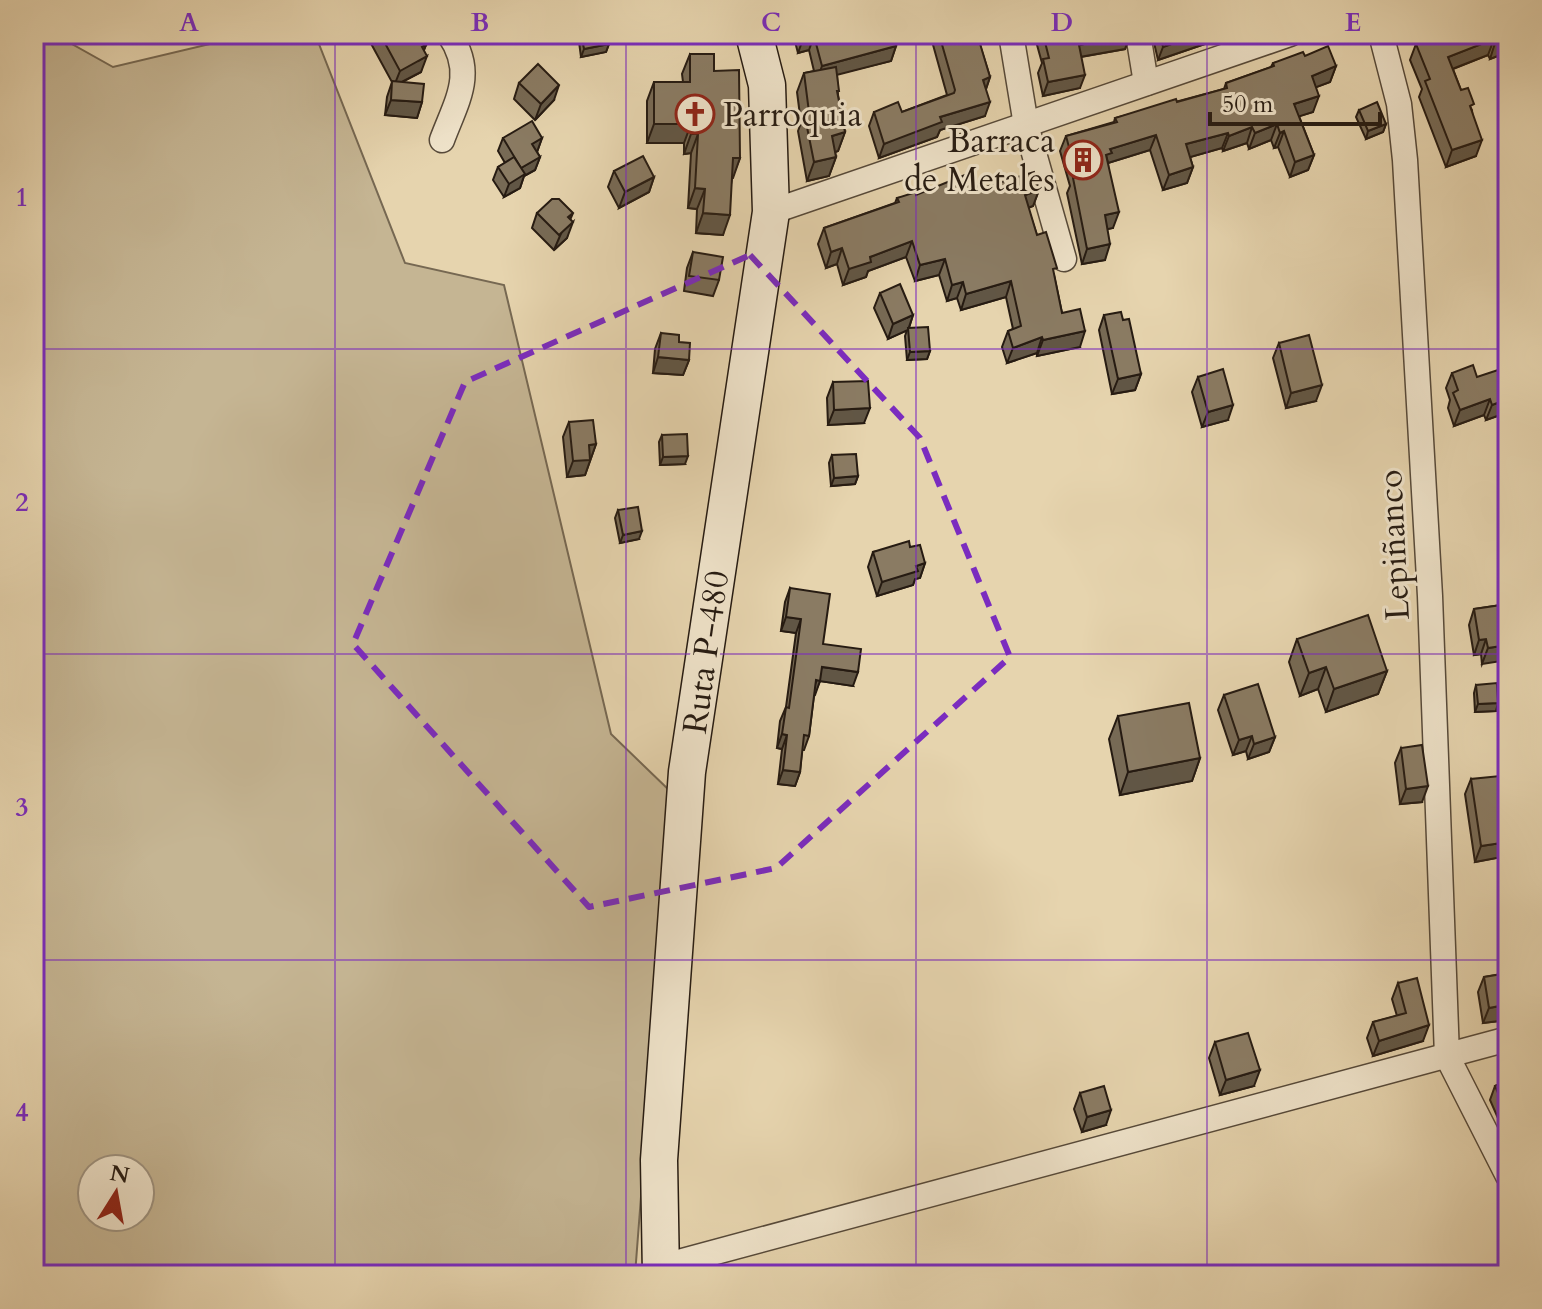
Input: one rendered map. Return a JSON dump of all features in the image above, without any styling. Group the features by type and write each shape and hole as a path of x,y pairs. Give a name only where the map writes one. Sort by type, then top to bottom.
{"street":[{"path":"442,140 460,92 463,73 463,59 449,34"},
{"name":"Ruta P-480","path":"660,1271 659,1160 687,772 771,212 767,85 754,34"},
{"path":"1011,34 1026,125 1064,259"},
{"path":"1138,34 1146,83"},
{"path":"771,212 1290,34"},
{"name":"Lepiñanco","path":"1381,34 1399,104 1405,160 1430,596 1447,1056"},
{"path":"660,1271 1508,1039"},
{"path":"1447,1056 1508,1176"}],"highlighted area":[{"path":"750,255 920,438 1010,657 776,868 589,907 353,644 465,382"}],"shaded area":[{"path":"34,34 67,34 72,44 113,67 252,34 315,34 405,263 504,285 611,734 672,793 635,1275 34,1275"}],"building":[{"path":"380,34 419,34 426,45 422,47 427,56 400,71"},
{"path":"581,34 607,34 609,44 584,49"},
{"path":"802,34 892,34 896,46 822,66 814,36 803,39"},
{"path":"939,34 984,34 978,37 990,77 983,80 990,102 940,117 942,122 884,144 874,112 898,102 902,112 954,93"},
{"path":"1043,34 1130,35 1079,45 1085,75 1048,82 1043,59 1049,58"},
{"path":"1160,34 1200,34 1163,47"},
{"path":"1442,34 1508,34 1508,38 1495,43 1494,39 1448,57 1461,90 1468,88 1474,104 1470,106 1482,140 1452,150 1425,81 1430,79 1416,44"},
{"path":"1328,46 1336,66 1312,76 1319,96 1294,104 1314,155 1295,162 1284,131 1280,133 1277,124 1255,133 1252,127 1229,136 1228,133 1186,144 1193,167 1169,175 1156,135 1110,149 1112,153 1106,155 1119,212 1105,215 1110,244 1087,249 1073,178 1077,177 1066,136 1117,122 1115,118 1176,99 1177,102 1227,88 1226,83 1274,66 1273,63 1303,52 1305,56"},
{"path":"690,54 714,54 714,71 739,70 740,158 733,158 730,215 703,213 705,189 695,188 698,134 691,134 691,124 654,124 654,82 690,82"},
{"path":"538,64 559,85 541,104 519,83"},
{"path":"836,67 845,132 832,136 836,157 814,162 804,112 809,112 804,73"},
{"path":"392,81 424,84 422,102 391,100"},
{"path":"1377,102 1386,124 1368,131 1359,110"},
{"path":"532,121 542,138 532,144 540,157 521,168 503,138"},
{"path":"643,156 654,177 625,192 614,171"},
{"path":"514,157 525,174 509,184 498,167"},
{"path":"972,172 979,189 1034,172 1039,190 1025,195 1037,235 1046,232 1057,268 1053,269 1062,313 1080,309 1085,331 1043,340 1042,337 1013,348 1008,331 1021,326 1011,281 966,294 963,282 952,285 945,259 920,265 912,241 870,257 871,262 849,269 842,248 831,252 824,228"},
{"path":"552,199 559,199 573,213 568,217 573,222 559,235 537,213"},
{"path":"693,252 723,257 719,280 689,276"},
{"path":"900,284 913,315 893,324 880,293"},
{"path":"1121,312 1123,320 1129,319 1141,374 1118,379 1104,315"},
{"path":"928,327 930,351 910,352 908,328"},
{"path":"661,333 679,335 679,342 690,343 689,360 658,357"},
{"path":"1309,335 1322,385 1291,393 1279,343"},
{"path":"1473,365 1477,377 1501,369 1508,387 1508,399 1492,405 1490,399 1460,410 1453,393 1458,390 1452,373"},
{"path":"1223,369 1233,405 1208,412 1198,377"},
{"path":"868,381 870,408 834,410 833,382"},
{"path":"593,420 596,444 589,445 590,460 573,461 569,422"},
{"path":"687,434 688,456 663,457 662,435"},
{"path":"856,454 858,476 834,478 832,455"},
{"path":"638,507 642,531 623,535 618,510"},
{"path":"909,541 910,547 920,545 925,563 916,566 918,571 882,582 873,552"},
{"path":"790,588 830,594 823,644 861,649 858,672 822,667 820,681 816,680 809,736 804,735 800,772 783,770 787,735 782,734 786,707 789,708 801,619 786,617"},
{"path":"1508,604 1508,645 1488,648 1486,639 1479,640 1474,609"},
{"path":"1368,615 1387,671 1334,689 1326,667 1309,673 1297,639"},
{"path":"1497,683 1498,703 1478,704 1476,685"},
{"path":"1258,684 1275,737 1254,744 1252,736 1239,740 1224,695"},
{"path":"1189,703 1200,758 1128,772 1118,716"},
{"path":"1422,745 1428,786 1406,789 1401,748"},
{"path":"1500,776 1505,819 1508,818 1508,842 1481,846 1471,779"},
{"path":"1508,973 1508,1010 1505,1005 1489,1008 1484,977"},
{"path":"1417,978 1429,1025 1379,1041 1373,1022 1406,1013 1398,983"},
{"path":"1248,1033 1260,1070 1226,1080 1215,1042"},
{"path":"1508,1080 1508,1116 1495,1086"},
{"path":"1104,1086 1111,1110 1087,1117 1080,1093"}],"place":[{"name":"Parroquia","path":"695,114"},
{"name":"Barraca de Metales","path":"1083,160"}]}
